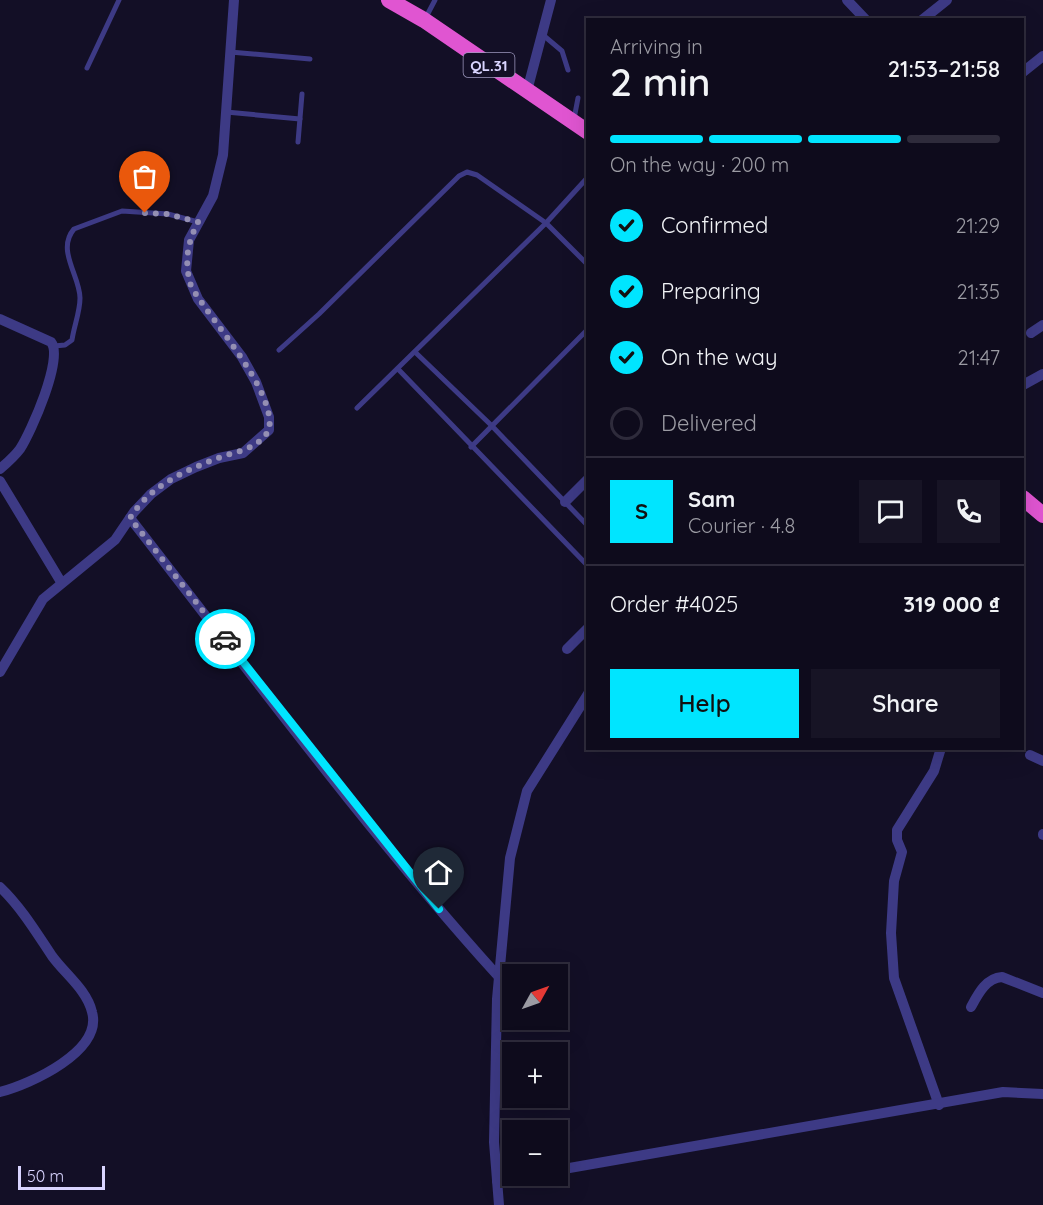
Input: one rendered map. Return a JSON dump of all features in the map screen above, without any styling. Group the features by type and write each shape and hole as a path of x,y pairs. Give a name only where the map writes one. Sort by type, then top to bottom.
{"highway":[{"name":"QL.31","path":"389,0 424,20 586,131"},
{"path":"1024,499 1043,515"}],"street":[{"path":"0,672 43,599 61,582 105,549 162,484 219,458 243,453 269,430 269,417 247,365 191,286 186,271 189,240 213,196 218,177 226,112 234,0"},
{"path":"527,91 551,0"},
{"path":"847,0 864,18"},
{"path":"924,18 947,0"},
{"path":"1024,71 1043,56"},
{"path":"0,319 47,339 54,346 48,385 30,428 19,450 0,469"},
{"path":"1031,333 1043,325"},
{"path":"1024,384 1043,374"},
{"path":"0,481 61,582"},
{"path":"565,502 586,481"},
{"path":"130,518 348,797 451,924 498,976"},
{"path":"567,649 586,630"},
{"path":"499,1205 494,1142 498,976 510,858 517,823 527,791 586,697"},
{"path":"939,1105 894,978 891,933 894,881 902,852 897,840 897,830 933,771 940,750"},
{"path":"1030,755 1043,761"},
{"path":"0,886 77,985 92,1011 93,1029 83,1047 67,1060 0,1092"},
{"path":"971,1006 988,982 995,978 1002,977 1043,993"},
{"path":"568,1168 1003,1092 1043,1094"},
{"path":"497,1181 502,1180"}],"lane":[{"path":"87,68 119,0"},
{"path":"424,20 435,0"},
{"path":"543,35 562,51 568,70"},
{"path":"230,52 310,58"},
{"path":"298,142 302,94"},
{"path":"573,122 578,107 578,98"},
{"path":"226,112 300,119"},
{"path":"279,350 459,176 467,172 477,175 546,223 586,263"},
{"path":"357,408 546,223 586,179"},
{"path":"54,346 65,345 72,340 79,306 80,295 68,259 70,236 74,229 122,211 168,214 198,222"},
{"path":"471,447 586,330"},
{"path":"415,352 491,425 586,524"},
{"path":"398,369 586,564"}],"way so far":[{"path":"145,213 168,214 198,222 189,240 187,254 186,271 191,286 247,365 269,417 269,430 243,453 219,458 162,484 130,518 225,639"}],"route":[{"path":"225,639 439,909"}]}
